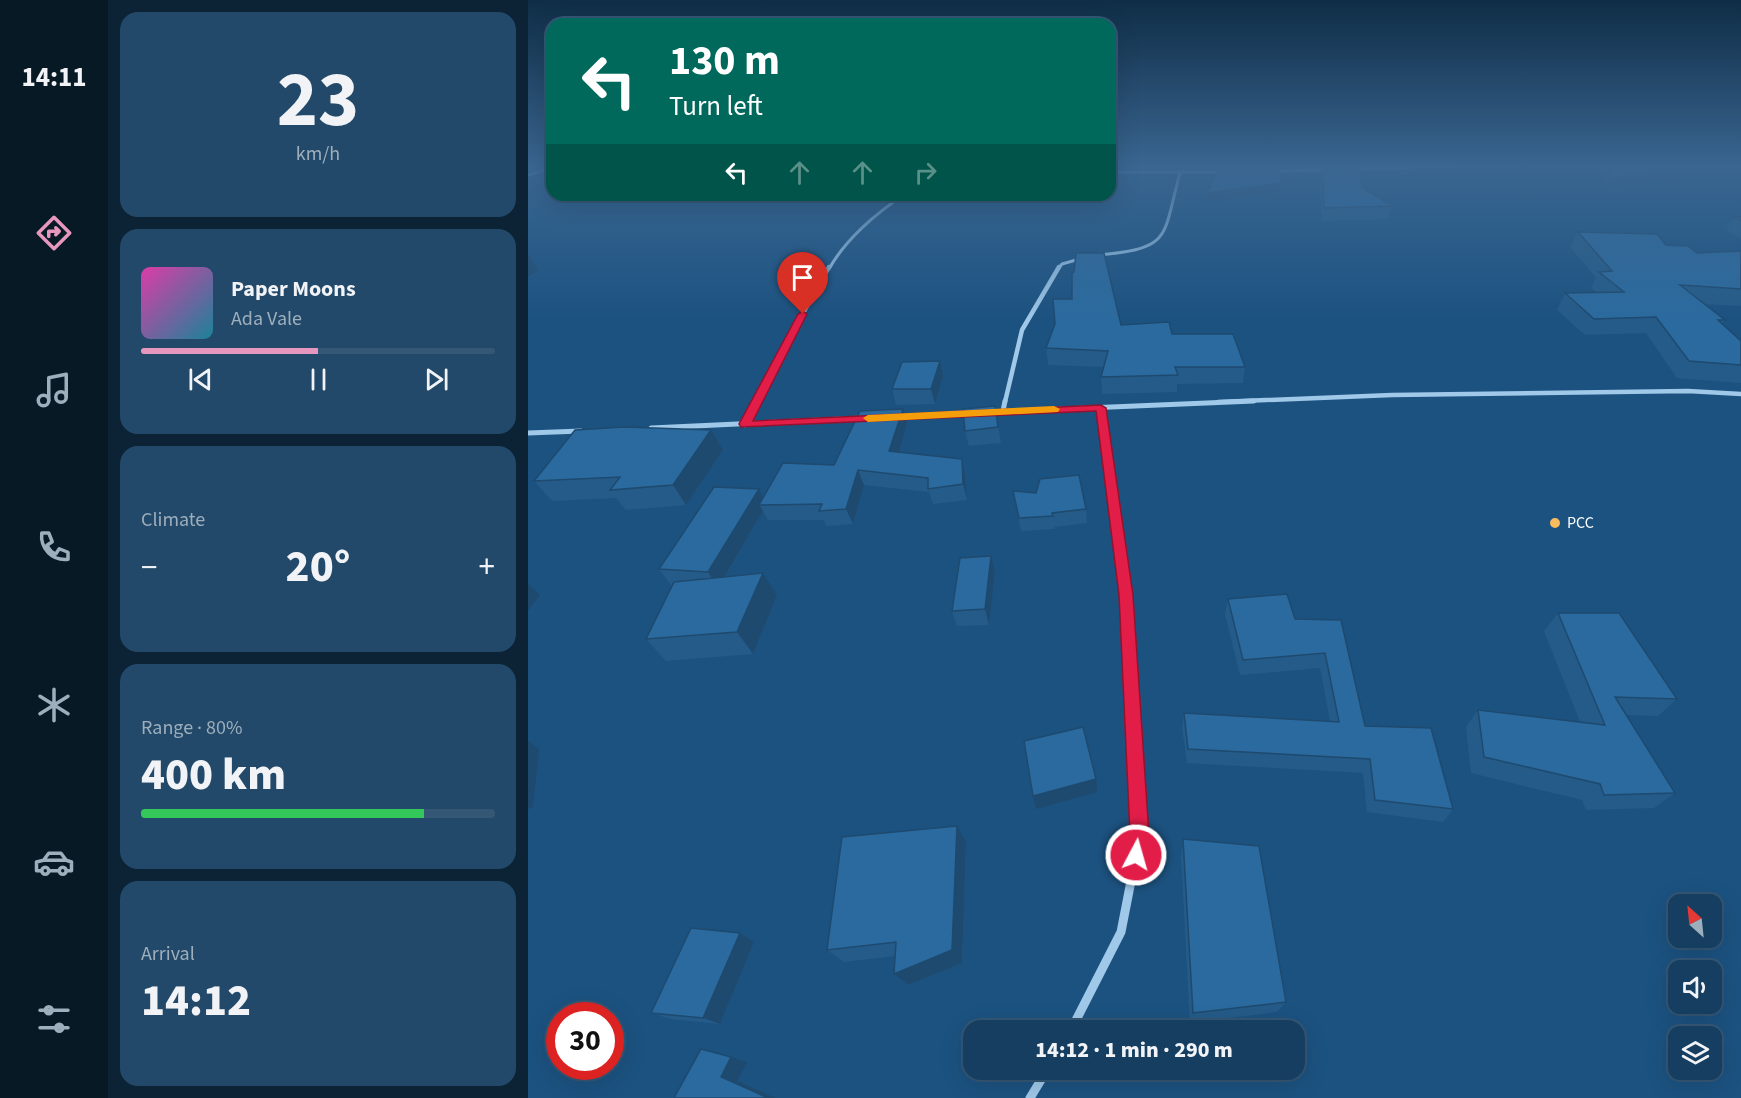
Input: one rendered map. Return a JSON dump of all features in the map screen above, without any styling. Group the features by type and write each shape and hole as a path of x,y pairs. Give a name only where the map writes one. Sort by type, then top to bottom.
{"street":[{"path":"745,424 781,352 836,256 875,217"},
{"path":"1003,411 1022,330 1053,274 1062,264 1078,258 1138,250 1150,246 1161,238 1167,217"},
{"path":"886,417 1392,395 1688,391 1741,394"},
{"path":"1076,1020 1120,932 1140,835 1126,595 1101,408"},
{"path":"642,429 874,418"},
{"path":"528,433 585,431"},
{"path":"1030,1098 1041,1080"}],"building":[{"path":"1578,232 1657,234 1666,245 1688,246 1697,253 1741,251 1741,289 1680,285 1725,320 1718,320 1741,341 1741,365 1689,361 1656,317 1594,319 1565,293 1624,292 1599,272 1612,271"},
{"path":"1076,253 1104,253 1121,325 1169,322 1172,334 1233,334 1245,367 1175,367 1178,375 1101,377 1108,351 1046,348 1055,324 1053,299 1072,299 1072,273"},
{"path":"940,361 931,389 892,389 902,362"},
{"path":"995,406 998,427 965,431 963,409"},
{"path":"903,409 889,451 962,459 963,484 928,489 928,478 858,470 846,509 819,511 822,504 759,505 783,463 834,465 860,411"},
{"path":"624,427 711,430 673,485 610,490 620,477 534,481 575,430"},
{"path":"1079,475 1086,509 1052,513 1053,516 1019,518 1013,491 1036,493 1040,479"},
{"path":"714,487 759,489 708,572 659,569"},
{"path":"991,556 985,609 952,611 960,558"},
{"path":"763,573 737,632 646,639 674,582"},
{"path":"1287,594 1295,619 1341,620 1365,726 1431,728 1453,809 1375,800 1370,759 1188,749 1184,713 1339,722 1325,653 1243,660 1228,599"},
{"path":"1558,613 1619,613 1677,699 1615,697 1675,793 1604,795 1600,784 1484,757 1478,710 1605,725"},
{"path":"1083,727 1096,779 1033,796 1024,741"},
{"path":"957,826 952,950 894,974 896,942 827,950 842,837"},
{"path":"1183,839 1259,846 1286,1002 1193,1013"},
{"path":"691,928 740,933 703,1018 651,1013"},
{"path":"701,1049 731,1057 721,1077 768,1098 674,1098"}],"slow traffic":[{"path":"868,418 1054,409"}],"place":[{"name":"PCC","path":"1555,523"}],"route":[{"path":"803,314 745,424 1101,408 1126,595 1140,835 1136,855"}]}
